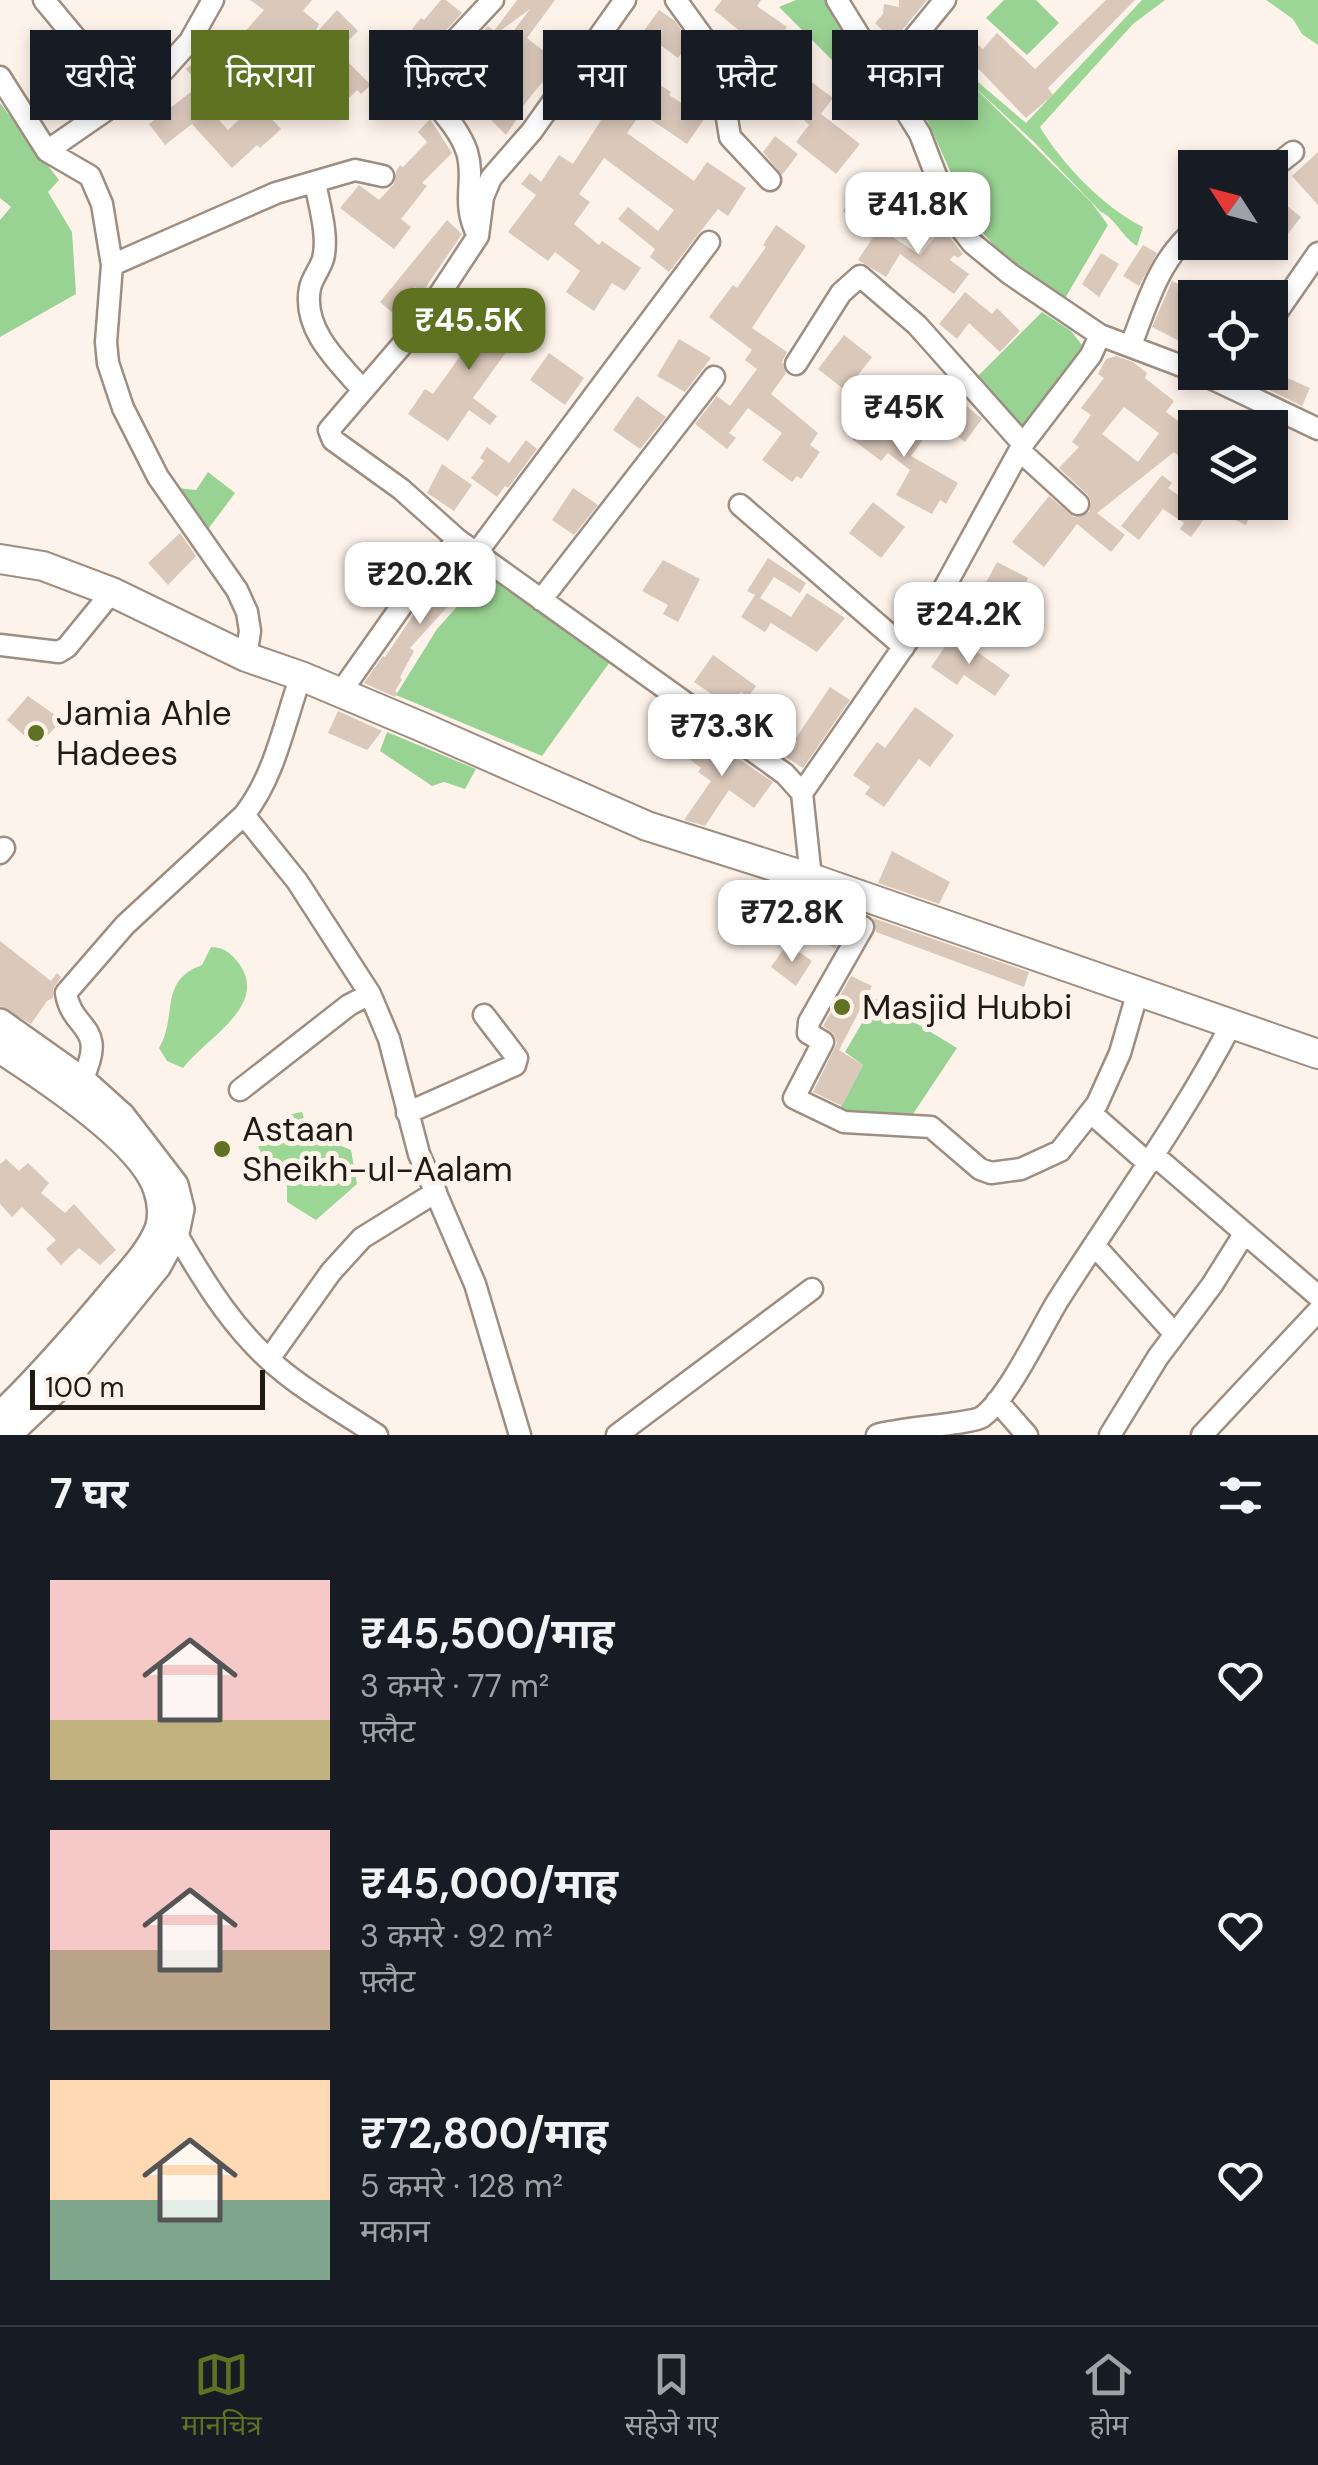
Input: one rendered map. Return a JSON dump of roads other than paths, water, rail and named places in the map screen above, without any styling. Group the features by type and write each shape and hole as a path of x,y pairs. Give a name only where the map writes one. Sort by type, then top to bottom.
{"highway":[{"path":"0,559 43,566 112,592 246,657 301,676 503,761 608,811 811,878 870,913 1138,990 1318,1054"}],"main road":[{"path":"0,1022 82,1080 122,1116 175,1185 181,1209 176,1233 158,1266 63,1383 8,1435"},
{"path":"0,1050 72,1097 140,1162 157,1188 160,1214 159,1226 140,1258 46,1371 0,1415"}],"street":[{"path":"44,0 69,30"},
{"path":"171,62 180,54 212,0"},
{"path":"478,236 468,210 468,154 459,134 417,80 493,0"},
{"path":"625,0 532,131 491,178 483,198 478,236 420,324 329,430 333,440 401,489 458,540 785,774 802,793 811,878"},
{"path":"676,0 712,55 725,100 730,138 770,180"},
{"path":"837,0 855,30"},
{"path":"920,30 945,0"},
{"path":"0,76 47,151 90,176 106,221 112,265 106,342 115,387 158,477 237,590 250,631 246,657"},
{"path":"47,151 94,120"},
{"path":"911,120 934,163 944,200 960,230 988,258 1100,336 1178,365"},
{"path":"1288,156 1293,152"},
{"path":"112,265 276,193 355,170 383,176"},
{"path":"315,182 324,258 310,287 311,314 322,344 362,389"},
{"path":"478,551 709,242"},
{"path":"1130,345 1159,274 1178,247"},
{"path":"1288,296 1318,253"},
{"path":"796,364 840,294 860,276 917,325 1021,448 1078,504"},
{"path":"802,793 943,590 1021,448 1091,355 1100,336"},
{"path":"541,600 714,378"},
{"path":"1255,390 1318,428"},
{"path":"740,505 904,648"},
{"path":"340,692 416,587 458,540"},
{"path":"0,645 59,652 67,648 112,592"},
{"path":"82,1080 93,1049 84,1023 67,1001 66,993 125,925 255,802 301,676"},
{"path":"244,816 297,881 370,994 389,1039 407,1112 474,1284 520,1435"},
{"path":"870,913 809,1022 811,1037 823,1042 794,1098 844,1122 931,1127 980,1169 991,1173 1021,1169 1060,1151 1090,1113 1120,1053 1138,990"},
{"path":"240,1090 348,1005 370,994"},
{"path":"407,1112 515,1065 517,1058 484,1014"},
{"path":"876,1435 974,1420 981,1426 1206,1074 1232,1023"},
{"path":"1090,1113 1318,1296"},
{"path":"270,1359 345,1254 362,1238 436,1192"},
{"path":"176,1233 214,1297 270,1359 313,1394 377,1435"},
{"path":"1110,1435 1244,1234"},
{"path":"1094,1245 1174,1334"},
{"path":"618,1435 812,1290"},
{"path":"1202,1435 1318,1311"},
{"path":"998,1401 1026,1435"}],"place":[{"name":"Jamia Ahle Hadees","path":"36,733"},
{"name":"Masjid Hubbi","path":"842,1007"},
{"name":"Astaan Sheikh-ul-Aalam","path":"222,1149"}]}
